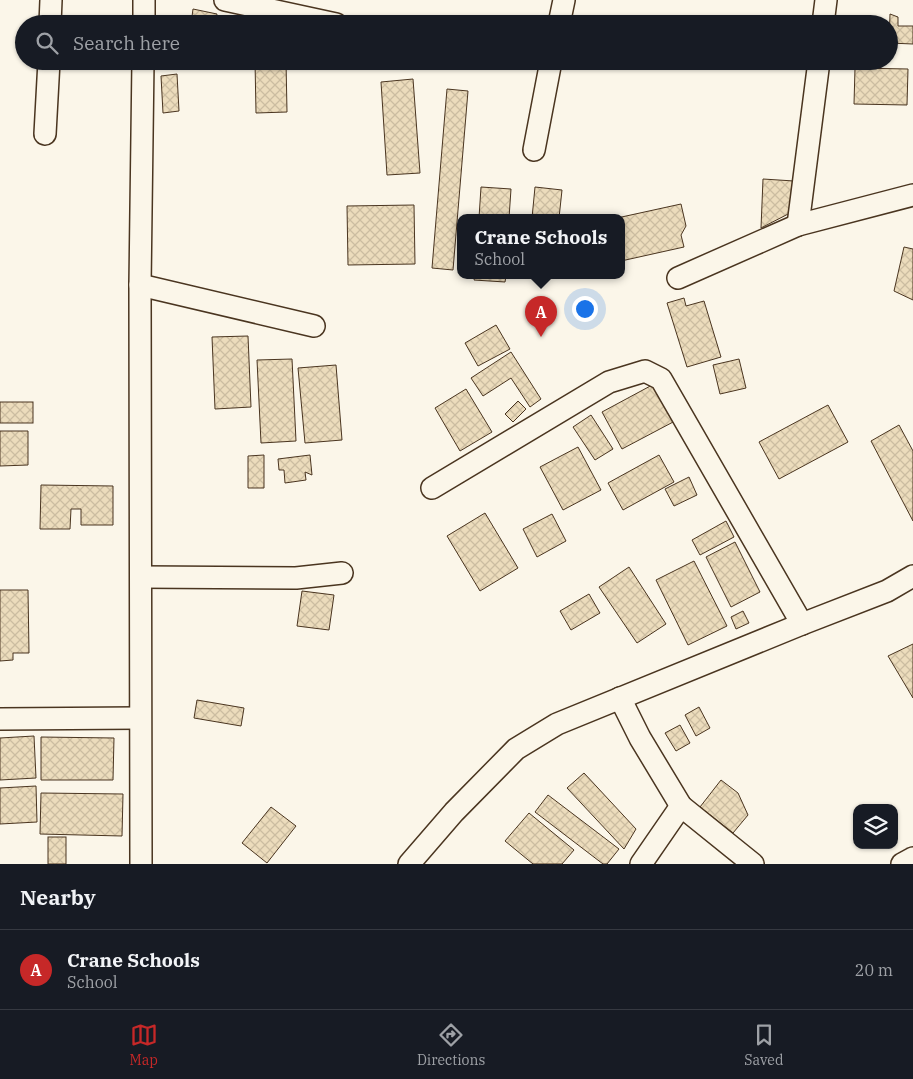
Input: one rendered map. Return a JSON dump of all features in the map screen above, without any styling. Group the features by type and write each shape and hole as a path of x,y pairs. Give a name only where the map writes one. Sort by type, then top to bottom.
{"street":[{"path":"50,15 51,0"},
{"path":"144,0 144,15"},
{"path":"225,0 294,15"},
{"path":"561,15 564,0"},
{"path":"824,15 826,0"},
{"path":"46,134 48,70"},
{"path":"140,864 140,286 143,70"},
{"path":"534,150 549,70"},
{"path":"798,225 818,70"},
{"path":"678,278 798,225 913,195"},
{"path":"140,286 314,326"},
{"path":"432,488 609,382 645,371 661,379 802,624"},
{"path":"141,577 296,578 342,573"},
{"path":"408,864 454,812 516,749 557,724 887,591 913,576"},
{"path":"620,698 640,738 681,806 753,864"},
{"path":"0,719 140,718"},
{"path":"641,864 681,806"},
{"path":"902,864 913,858"}],"building":[{"path":"193,9 217,14 217,15 192,15"},
{"path":"898,26 913,26 913,44 898,43"},
{"path":"908,69 907,105 854,104 855,70"},
{"path":"255,70 286,70 287,112 256,113"},
{"path":"177,74 179,111 163,113 161,76"},
{"path":"413,79 420,173 387,175 381,82"},
{"path":"447,89 468,91 453,270 432,268"},
{"path":"763,179 794,181 792,212 761,228"},
{"path":"481,187 511,189 509,214 479,214"},
{"path":"535,187 562,190 559,214 532,214"},
{"path":"681,204 686,226 681,235 684,247 625,260 625,216"},
{"path":"414,205 415,264 348,265 347,206"},
{"path":"904,247 913,249 913,300 894,291"},
{"path":"474,279 506,279 505,282"},
{"path":"684,298 686,306 704,301 721,357 687,367 667,303"},
{"path":"496,325 510,349 478,366 465,343"},
{"path":"248,336 251,407 215,409 212,337"},
{"path":"511,352 541,399 530,407 511,378 483,396 471,378"},
{"path":"292,359 296,441 261,443 257,360"},
{"path":"739,359 746,388 720,394 713,365"},
{"path":"336,365 342,440 305,443 298,368"},
{"path":"654,384 675,421 622,449 602,412"},
{"path":"466,389 492,432 460,451 435,408"},
{"path":"518,401 526,409 513,422 505,414"},
{"path":"0,402 33,402 33,423 0,423"},
{"path":"828,405 848,442 779,479 759,442"},
{"path":"591,415 613,449 595,460 573,427"},
{"path":"899,425 913,451 913,521 871,441"},
{"path":"0,431 28,431 28,465 0,466"},
{"path":"578,447 601,490 563,510 540,467"},
{"path":"264,455 264,488 248,488 248,456"},
{"path":"310,455 312,475 305,472 306,480 285,483 284,470 279,470 278,459"},
{"path":"659,455 674,482 623,510 608,483"},
{"path":"689,477 697,495 674,506 665,489"},
{"path":"41,485 113,486 113,525 81,525 81,509 71,509 70,529 40,529"},
{"path":"485,513 518,568 480,591 447,536"},
{"path":"552,514 566,541 537,557 523,529"},
{"path":"726,521 734,537 700,555 692,540"},
{"path":"735,542 760,592 731,607 706,557"},
{"path":"694,561 727,626 688,645 656,580"},
{"path":"629,567 666,624 637,643 599,587"},
{"path":"0,590 28,590 29,653 13,653 13,660 0,661"},
{"path":"302,591 334,595 329,630 297,626"},
{"path":"589,594 600,613 571,630 560,611"},
{"path":"743,611 749,623 736,629 731,617"},
{"path":"913,644 913,698 888,656"},
{"path":"197,700 244,708 241,726 194,718"},
{"path":"699,707 710,728 696,736 685,715"},
{"path":"680,725 690,743 676,751 665,733"},
{"path":"34,736 36,778 0,780 0,738"},
{"path":"41,737 114,738 113,780 41,780"},
{"path":"584,773 636,829 624,849 567,788"},
{"path":"721,780 738,793 748,815 733,833 700,807"},
{"path":"36,786 37,822 0,824 0,788"},
{"path":"41,793 123,794 122,836 40,834"},
{"path":"548,795 619,849 607,864 603,864 535,812"},
{"path":"271,807 296,826 267,863 242,843"},
{"path":"529,813 574,850 562,864 533,864 505,841"},
{"path":"48,837 66,837 66,864 48,864"}],"place":[{"name":"Crane Schools","path":"541,337"}]}
